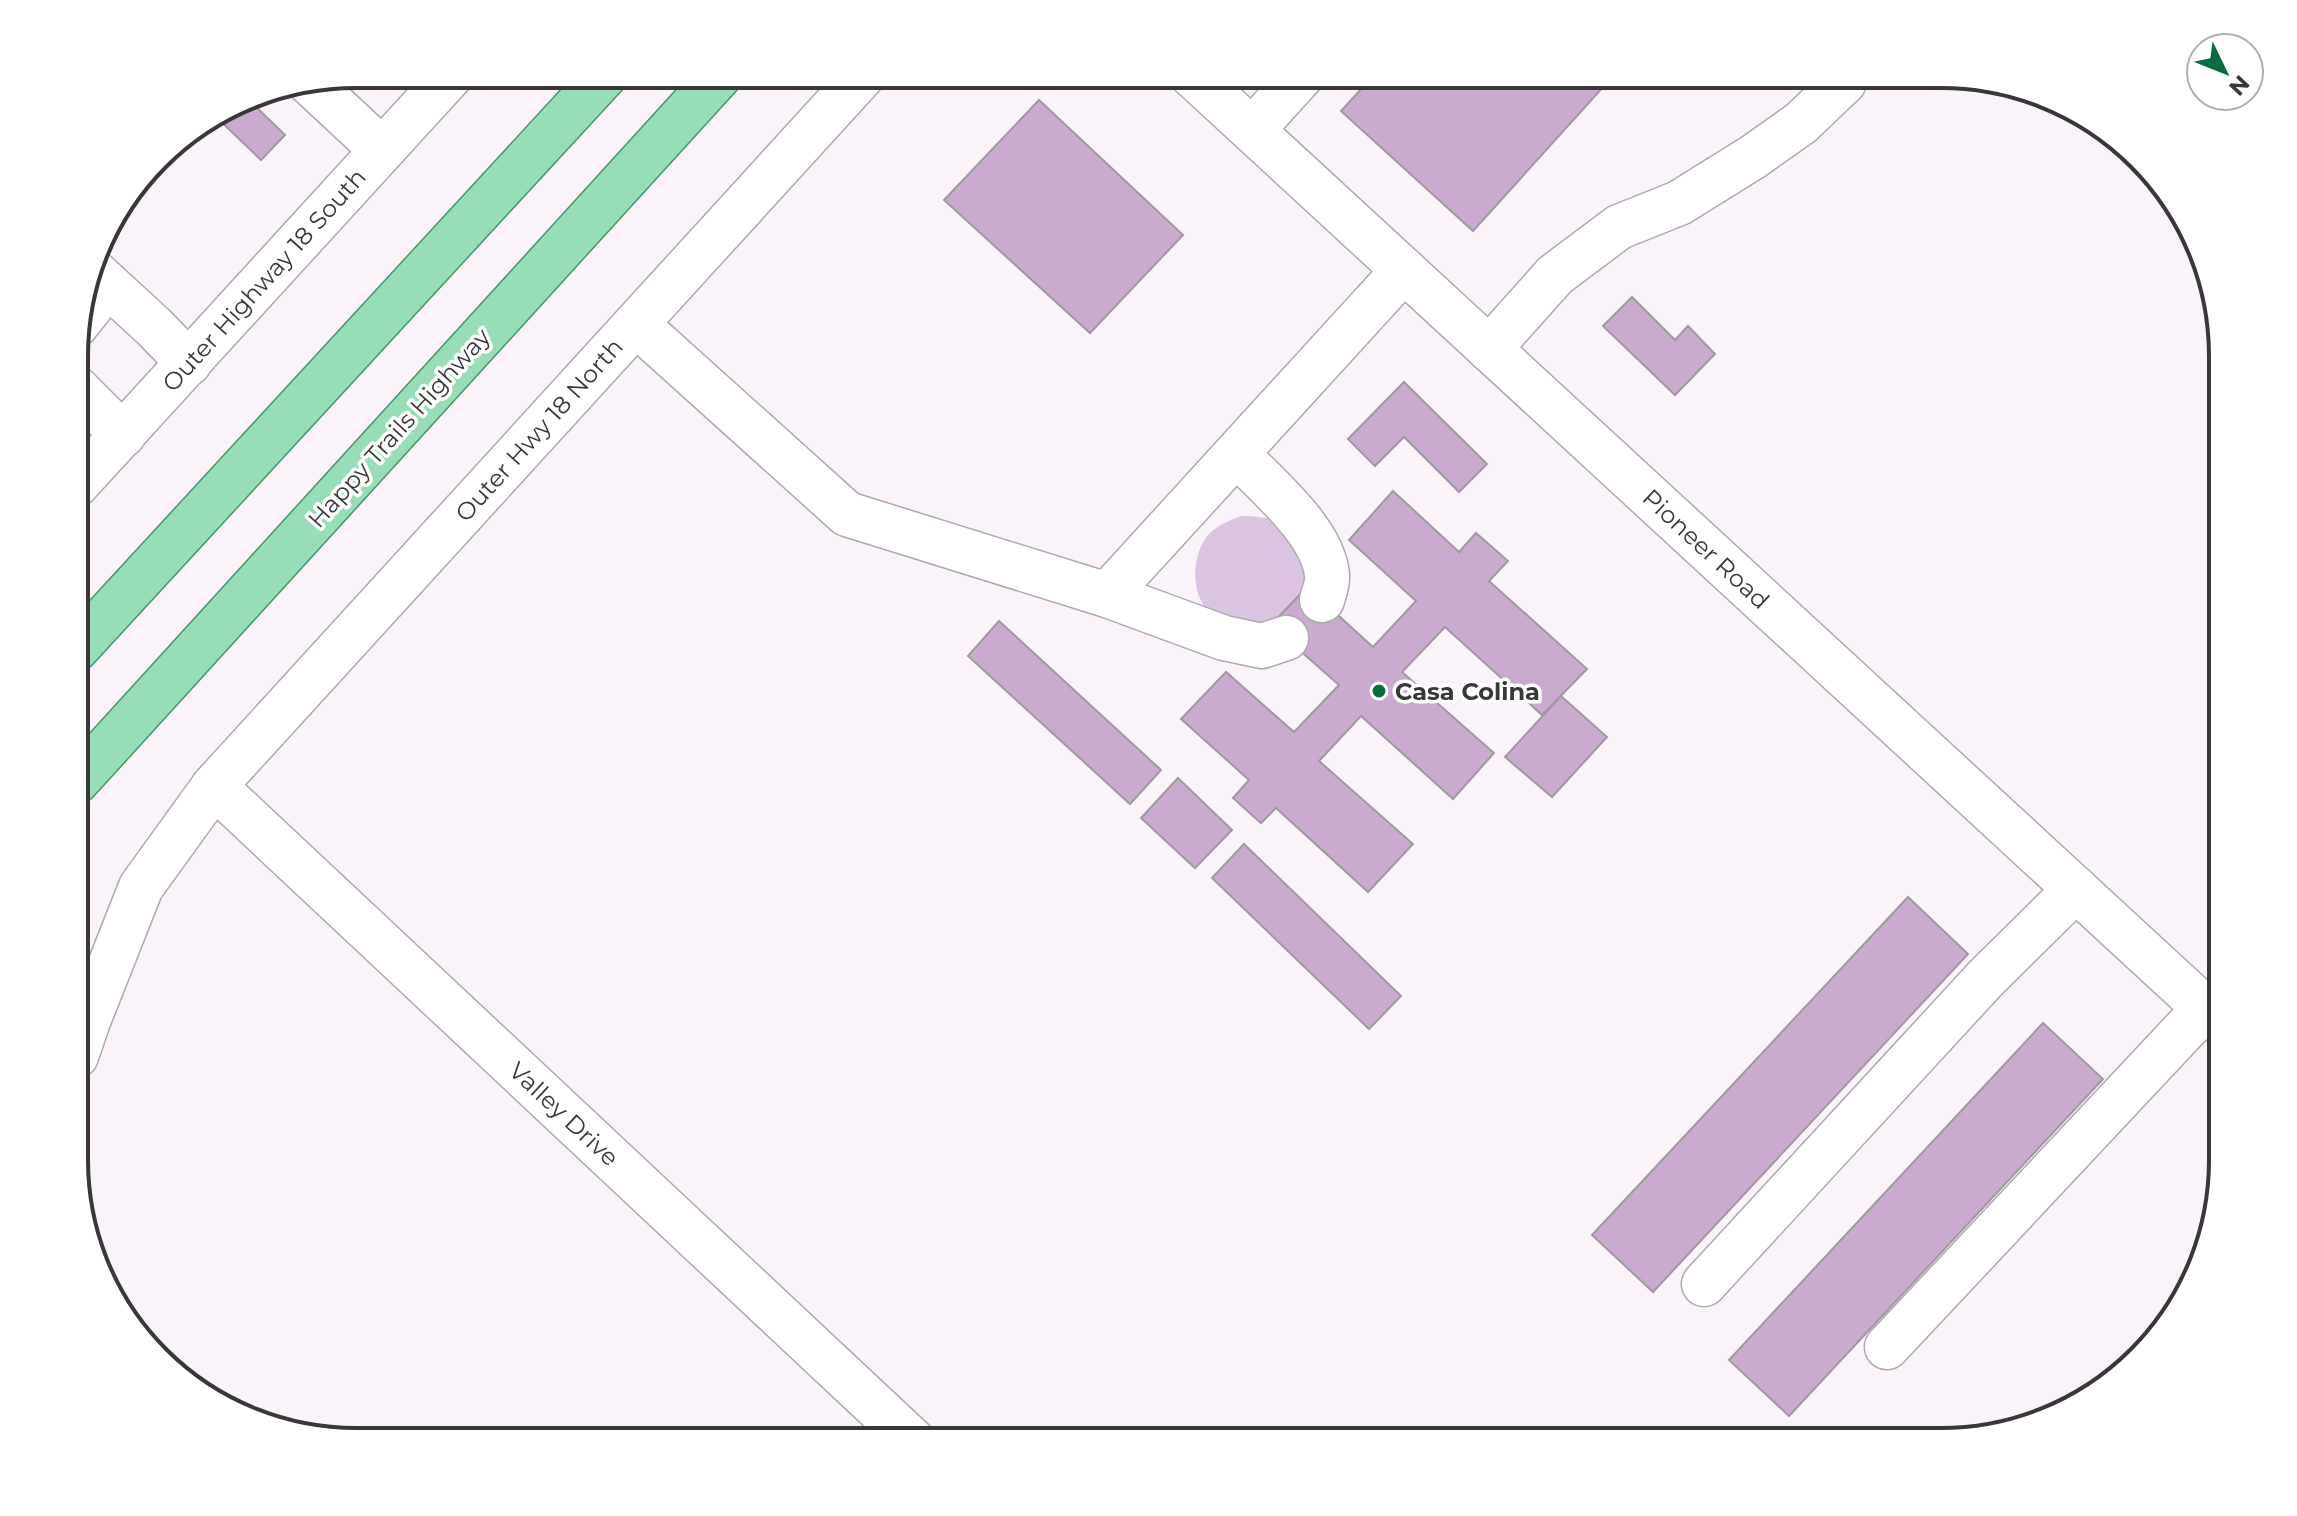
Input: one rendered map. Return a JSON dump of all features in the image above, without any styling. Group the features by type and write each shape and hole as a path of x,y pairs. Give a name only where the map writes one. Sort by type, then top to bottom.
{"main road":[{"path":"88,636 592,89"},
{"name":"Happy Trails Highway","path":"88,769 708,89"}],"street":[{"name":"Pioneer Road","path":"1207,88 2208,1010"},
{"path":"1252,130 1290,88"},
{"path":"1489,349 1555,275 1619,227 1679,203 1753,157 1801,123 1838,88"},
{"name":"Outer Highway 18 South","path":"88,472 438,89"},
{"name":"Outer Hwy 18 North","path":"88,1021 141,887 214,786 851,89"},
{"path":"319,91 382,150"},
{"path":"1107,595 1404,270"},
{"path":"100,277 189,363"},
{"path":"636,324 847,514 1107,595 1224,638 1262,646 1286,638"},
{"path":"88,400 123,435"},
{"path":"1237,454 1309,529 1328,577 1322,600"},
{"name":"Valley Drive","path":"214,786 899,1428"},
{"path":"1704,1284 1985,979 2076,889"},
{"path":"1887,1347 2208,1022"}],"shaded area":[{"path":"1241,516 1274,520 1284,526 1291,533 1300,555 1308,586 1271,627 1216,618 1201,601 1197,589 1196,565 1203,543 1216,528"}],"building":[{"path":"1362,88 1602,88 1473,231 1341,111"},
{"path":"1039,100 1183,235 1090,333 944,200"},
{"path":"256,107 285,135 261,160 223,124"},
{"path":"1632,297 1675,340 1688,326 1715,354 1675,395 1603,326"},
{"path":"1404,382 1487,464 1459,492 1404,437 1375,466 1348,439"},
{"name":"Casa Colina","path":"1393,491 1459,552 1476,533 1508,561 1489,581 1587,669 1542,715 1445,627 1402,672 1494,753 1453,799 1361,716 1319,761 1413,844 1368,892 1276,808 1261,823 1233,798 1249,780 1181,719 1226,672 1294,732 1339,685 1271,625 1307,587 1373,647 1416,601 1349,540"},
{"path":"999,621 1161,770 1130,804 968,656"},
{"path":"1561,696 1607,737 1552,797 1505,757"},
{"path":"1178,778 1232,830 1195,868 1141,818"},
{"path":"1244,844 1401,996 1369,1029 1212,878"},
{"path":"1908,897 1968,954 1653,1292 1592,1235"},
{"path":"2043,1023 2103,1079 1789,1416 1729,1360"}],"place":[{"name":"Casa Colina","path":"1379,691"}]}
